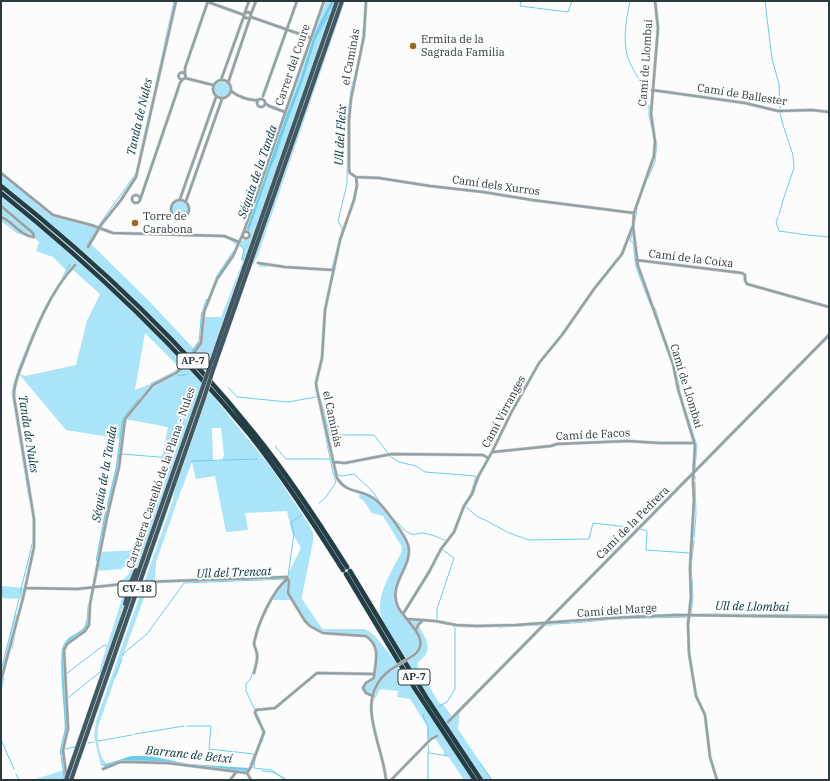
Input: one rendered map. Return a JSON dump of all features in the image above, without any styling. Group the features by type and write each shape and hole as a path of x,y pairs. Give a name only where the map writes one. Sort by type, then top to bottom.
{"highway":[{"name":"AP-7","path":"2,190 140,314 196,372 246,431 279,474 347,570 426,697 481,780"},
{"name":"AP-7","path":"347,570 415,689 475,780"}],"main road":[{"name":"Carretera Castelló de la Plana - Nules","path":"66,780 337,1"},
{"name":"Carretera Castelló de la Plana - Nules","path":"71,780 342,1"},
{"name":"CV-18","path":"123,584 130,583 133,579 158,517"},
{"name":"CV-18","path":"104,672 128,593 128,587 123,584"}],"street":[{"path":"88,247 99,228 132,184 137,173 176,1"},
{"path":"222,99 213,93 213,86 221,80 249,1"},
{"path":"256,1 228,83 231,91 235,94 261,102 285,112"},
{"path":"261,102 297,1"},
{"name":"Carrer del Coure","path":"193,354 201,343 204,312 217,279 233,256 243,235 245,225 324,1"},
{"name":"el Caminàs","path":"366,1 364,36 351,98 349,120 349,170 350,173 356,177 357,185 354,200 340,240 333,270 325,310 322,358 316,384 335,472 339,482 344,487 352,491 365,494 376,500 408,545 408,556 398,579 396,594 398,606 416,631 421,640 421,644 418,652 390,670 381,678 373,696 371,704 372,721 385,764 386,780"},
{"name":"Camí de Llombai","path":"655,1 658,28 651,114 655,141 654,156 641,189 634,214 633,227 636,260 661,334 673,364 678,389 696,450 694,473 694,517 690,568 691,597 688,624 689,653 696,696 706,715 710,757 717,780"},
{"path":"142,191 133,197 133,202 137,203 140,200 208,2 244,15 247,19 250,16"},
{"path":"244,15 249,12 250,16 311,38"},
{"path":"183,76 213,86"},
{"path":"221,80 228,83"},
{"name":"Camí de Ballester","path":"652,90 745,102 778,111 812,110 829,112"},
{"path":"186,201 222,99 231,91"},
{"path":"229,94 235,94"},
{"path":"180,199 186,201 189,206 188,214 183,218 177,217 172,213 171,207 174,202 180,199 216,96"},
{"path":"1,172 52,215 113,233 224,236 239,242 245,239 243,235 246,232"},
{"name":"Camí dels Xurros","path":"356,177 379,178 634,214"},
{"path":"137,195 140,200"},
{"path":"1,206 34,233 34,238 22,233 5,218 1,217"},
{"name":"Carrer del Coure","path":"245,225 246,232 249,236 245,239"},
{"name":"Camí Virranges","path":"403,614 429,572 441,549 454,532 464,506 472,494 478,478 510,413 539,363 562,335 594,289 622,254 633,227"},
{"name":"Camí de la Coixa","path":"636,260 742,273 745,275 744,280 747,284 829,308"},
{"path":"258,263 285,267 333,270"},
{"path":"1,680 22,604 34,547 35,525 14,397 14,388 30,345 47,307 69,271 75,265"},
{"name":"Camí de la Pedrera","path":"448,722 829,335"},
{"path":"66,774 63,750 68,728 64,650 70,641 85,631 90,621 90,604 107,517 119,467 125,419 153,385 176,373 184,366"},
{"name":"Camí de Facos","path":"492,452 551,446 557,444 628,441 659,443 694,442"},
{"path":"333,462 345,463 392,454 483,456 488,458"},
{"path":"145,582 223,579 287,579"},
{"path":"254,673 257,659 254,643 258,626 272,599 287,579"},
{"path":"287,579 289,582 288,593 310,626 323,633 362,635 368,638 377,651 374,678 366,683 363,688 366,693 373,696"},
{"path":"25,588 77,588 123,584"},
{"name":"Camí del Marge","path":"407,619 476,626 690,615 829,617"},
{"path":"416,631 418,625 424,620"},
{"path":"247,773 251,767 264,732 255,712 256,710 275,708 318,673 374,674"},
{"path":"391,780 431,740 438,736"},
{"path":"103,769 119,762 168,763 247,773 251,780"},
{"path":"230,780 236,771"}],"shaded area":[{"path":"326,1 336,1 206,374 150,314 1,185 1,173 52,215 99,228 90,243 148,300 195,350 201,343 203,317 221,317 243,261 241,260 244,250 239,244 237,249 235,244 227,238 171,235 221,236 240,242 249,238 250,234 247,228"},
{"path":"343,1 345,1 258,255 251,269"},
{"path":"219,82 225,82 230,87 228,96 225,98 219,98 214,93 214,87"},
{"path":"1,194 115,292 203,382 160,507 135,573 128,583 120,619 65,780 33,780 64,770 66,772 101,673 101,665 125,589 119,584 128,575 133,566 122,567 122,569 97,571 100,552 139,550 163,489 171,459 162,458 168,427 125,419 122,439 66,430 19,374 25,376 76,365 87,321 100,294 72,269 68,272 53,257 36,251 39,242 33,237 18,234 1,221","holes":["145,333 181,369 156,383 135,390"]},
{"path":"177,201 183,201 188,206 186,215 183,217 177,217 172,212 172,206"},
{"path":"251,269 212,381 250,270"},
{"path":"209,391 273,470 310,526 313,533 313,542 302,599 321,627 323,629 364,629 375,636 392,657 473,780 464,780 448,756 444,756 444,752 435,738 427,744 427,726 410,699 397,697 398,691 380,689 371,707 373,696 365,691 364,685 374,678 376,648 366,636 323,633 310,626 292,600 271,600 287,579 300,550 300,546 292,533 287,511 245,513 248,530 226,532 215,476 196,479 192,462 156,562 155,582 152,590 144,598 98,727 100,752 107,764 101,766 94,736 96,721 173,500 174,492","holes":["212,428 221,428 224,455 222,461 213,461"]},
{"path":"173,492 172,498 73,780"},
{"path":"360,493 376,500 396,524 408,545 408,556 398,579 396,594 398,606 407,619 423,620 418,624 426,640 428,649 417,665 439,703 444,705 452,717 460,710 458,729 492,780 482,780 421,686 383,621 380,613 380,604 384,586 401,553 402,547 383,516 372,513 363,500 359,498"},
{"path":"1,586 27,588 17,625 13,649 9,648 2,677 5,678 1,692 1,673 15,615 18,615 23,599 1,598"},
{"name":"Barranc de Betxí","path":"131,756 150,756 189,764 249,768 248,771 246,771 169,763 120,761 104,767 103,765"}],"waterway":[{"name":"Tanda de Nules","path":"155,88 174,1"},
{"name":"Séquia de la Tanda","path":"320,24 332,1"},
{"name":"Séquia de la Tanda","path":"286,119 301,82 315,36 333,1"},
{"path":"521,1 520,6 568,12 572,1"},
{"name":"Ull de Llombai","path":"630,1 625,33 626,50 631,65 643,87 648,101"},
{"path":"765,1 772,59 779,84 780,109"},
{"name":"Séquia de la Tanda","path":"248,231 315,39 330,14"},
{"name":"Ull del Fleix","path":"361,46 364,22"},
{"name":"Ull del Fleix","path":"342,231 338,221 347,184 348,114 351,90 355,75"},
{"name":"Tanda de Nules","path":"139,158 152,101"},
{"name":"Ull de Llombai","path":"649,105 649,116 652,129"},
{"path":"779,215 794,168 793,155 780,113"},
{"name":"Séquia de la Tanda","path":"248,229 286,120"},
{"name":"Ull de Llombai","path":"655,161 657,142"},
{"name":"Ull de Llombai","path":"648,178 655,162"},
{"name":"Tanda de Nules","path":"99,225 135,175"},
{"name":"Ull de Llombai","path":"634,227 637,209"},
{"path":"778,217 776,222 779,231 807,235"},
{"name":"Tanda de Nules","path":"87,245 97,229"},
{"name":"Ull de Llombai","path":"632,234 630,241 633,242 636,267 650,304"},
{"path":"808,235 829,237"},
{"name":"Ull del Fleix","path":"332,268 339,241"},
{"path":"240,245 244,249 242,259 244,260"},
{"name":"Séquia de la Tanda","path":"217,277 234,252"},
{"name":"Tanda de Nules","path":"59,284 70,264"},
{"path":"259,266 267,266"},
{"name":"Séquia de la Tanda","path":"193,351 200,341 202,315 207,300"},
{"name":"Ull de Llombai","path":"655,308 659,321"},
{"name":"Tanda de Nules","path":"29,498 12,393 18,370 33,333"},
{"name":"Ull de Llombai","path":"671,354 676,368"},
{"path":"202,362 208,363"},
{"name":"Séquia de la Tanda","path":"152,384 176,372 181,367"},
{"name":"Ull de Llombai","path":"676,371 680,390"},
{"path":"177,374 180,376 188,374"},
{"path":"228,387 237,397 288,402 316,397"},
{"name":"Ull del Fleix","path":"317,394 336,482 326,497 319,503"},
{"name":"Séquia de la Tanda","path":"97,560 117,467 123,422 125,417 139,400"},
{"path":"321,401 330,435 374,435 388,453"},
{"name":"Ull de Llombai","path":"685,408 692,430"},
{"name":"Ull de Llombai","path":"692,430 697,446 695,468"},
{"path":"275,446 286,459 330,459"},
{"path":"122,454 171,458"},
{"path":"389,456 399,462 416,466 425,472 476,476 471,493 464,504"},
{"path":"192,461 257,459"},
{"path":"338,475 342,476 354,474 372,491 382,505"},
{"name":"Ull de Llombai","path":"695,482 696,514"},
{"path":"465,506 478,517 509,533 529,540 589,539 593,523 636,528"},
{"path":"288,576 294,534 291,522 302,515"},
{"name":"Ull de Llombai","path":"694,538 696,515"},
{"path":"393,518 404,530 409,533 428,534 446,541"},
{"path":"640,529 647,531 646,550 689,553"},
{"name":"Ull de Llombai","path":"691,569 694,540"},
{"name":"Tanda de Nules","path":"20,593 33,541"},
{"path":"437,619 437,609 454,558 443,550"},
{"name":"Ull del Trencat","path":"279,586 285,579"},
{"name":"Ull del Trencat","path":"123,656 124,653 147,634 184,583 285,579"},
{"name":"Ull de Llombai","path":"692,579 693,596"},
{"name":"Ull de Llombai","path":"693,598 691,613 693,614"},
{"path":"1,671 19,599"},
{"name":"Séquia de la Tanda","path":"61,754 66,726 63,649 70,638 80,633 85,628 88,620 89,606"},
{"name":"Ull de Llombai","path":"700,614 829,615"},
{"path":"648,618 687,617"},
{"path":"574,623 613,619 646,618"},
{"path":"553,624 572,623"},
{"path":"439,706 447,702 455,689 455,628 452,625"},
{"path":"499,627 540,625"},
{"path":"546,625 552,625"},
{"path":"456,626 466,627"},
{"path":"66,674 104,645 107,646"},
{"name":"Ull del Trencat","path":"115,677 122,659"},
{"path":"254,668 251,678 246,684 246,691 255,710"},
{"name":"Ull del Trencat","path":"68,698 101,672"},
{"path":"256,712 261,722"},
{"path":"424,714 423,716 428,726 428,740"},
{"path":"135,734 184,726"},
{"path":"187,726 211,726 209,749 254,754 249,768"},
{"path":"262,742 265,732"},
{"path":"98,741 132,735"},
{"name":"Tanda de Nules","path":"1,740 14,769"},
{"path":"88,743 94,742"},
{"path":"428,745 429,753 448,756"},
{"path":"65,749 75,747"},
{"path":"428,752 428,780"},
{"name":"Séquia de la Tanda","path":"62,757 64,780"},
{"path":"255,760 254,768 271,770 287,780"},
{"path":"480,763 492,780"},
{"path":"262,771 273,772 286,780"},
{"name":"Tanda de Nules","path":"16,774 19,780"}],"place":[{"name":"Ermita de la Sagrada Familia","path":"413,46"},
{"name":"Torre de Carabona","path":"135,223"}]}
